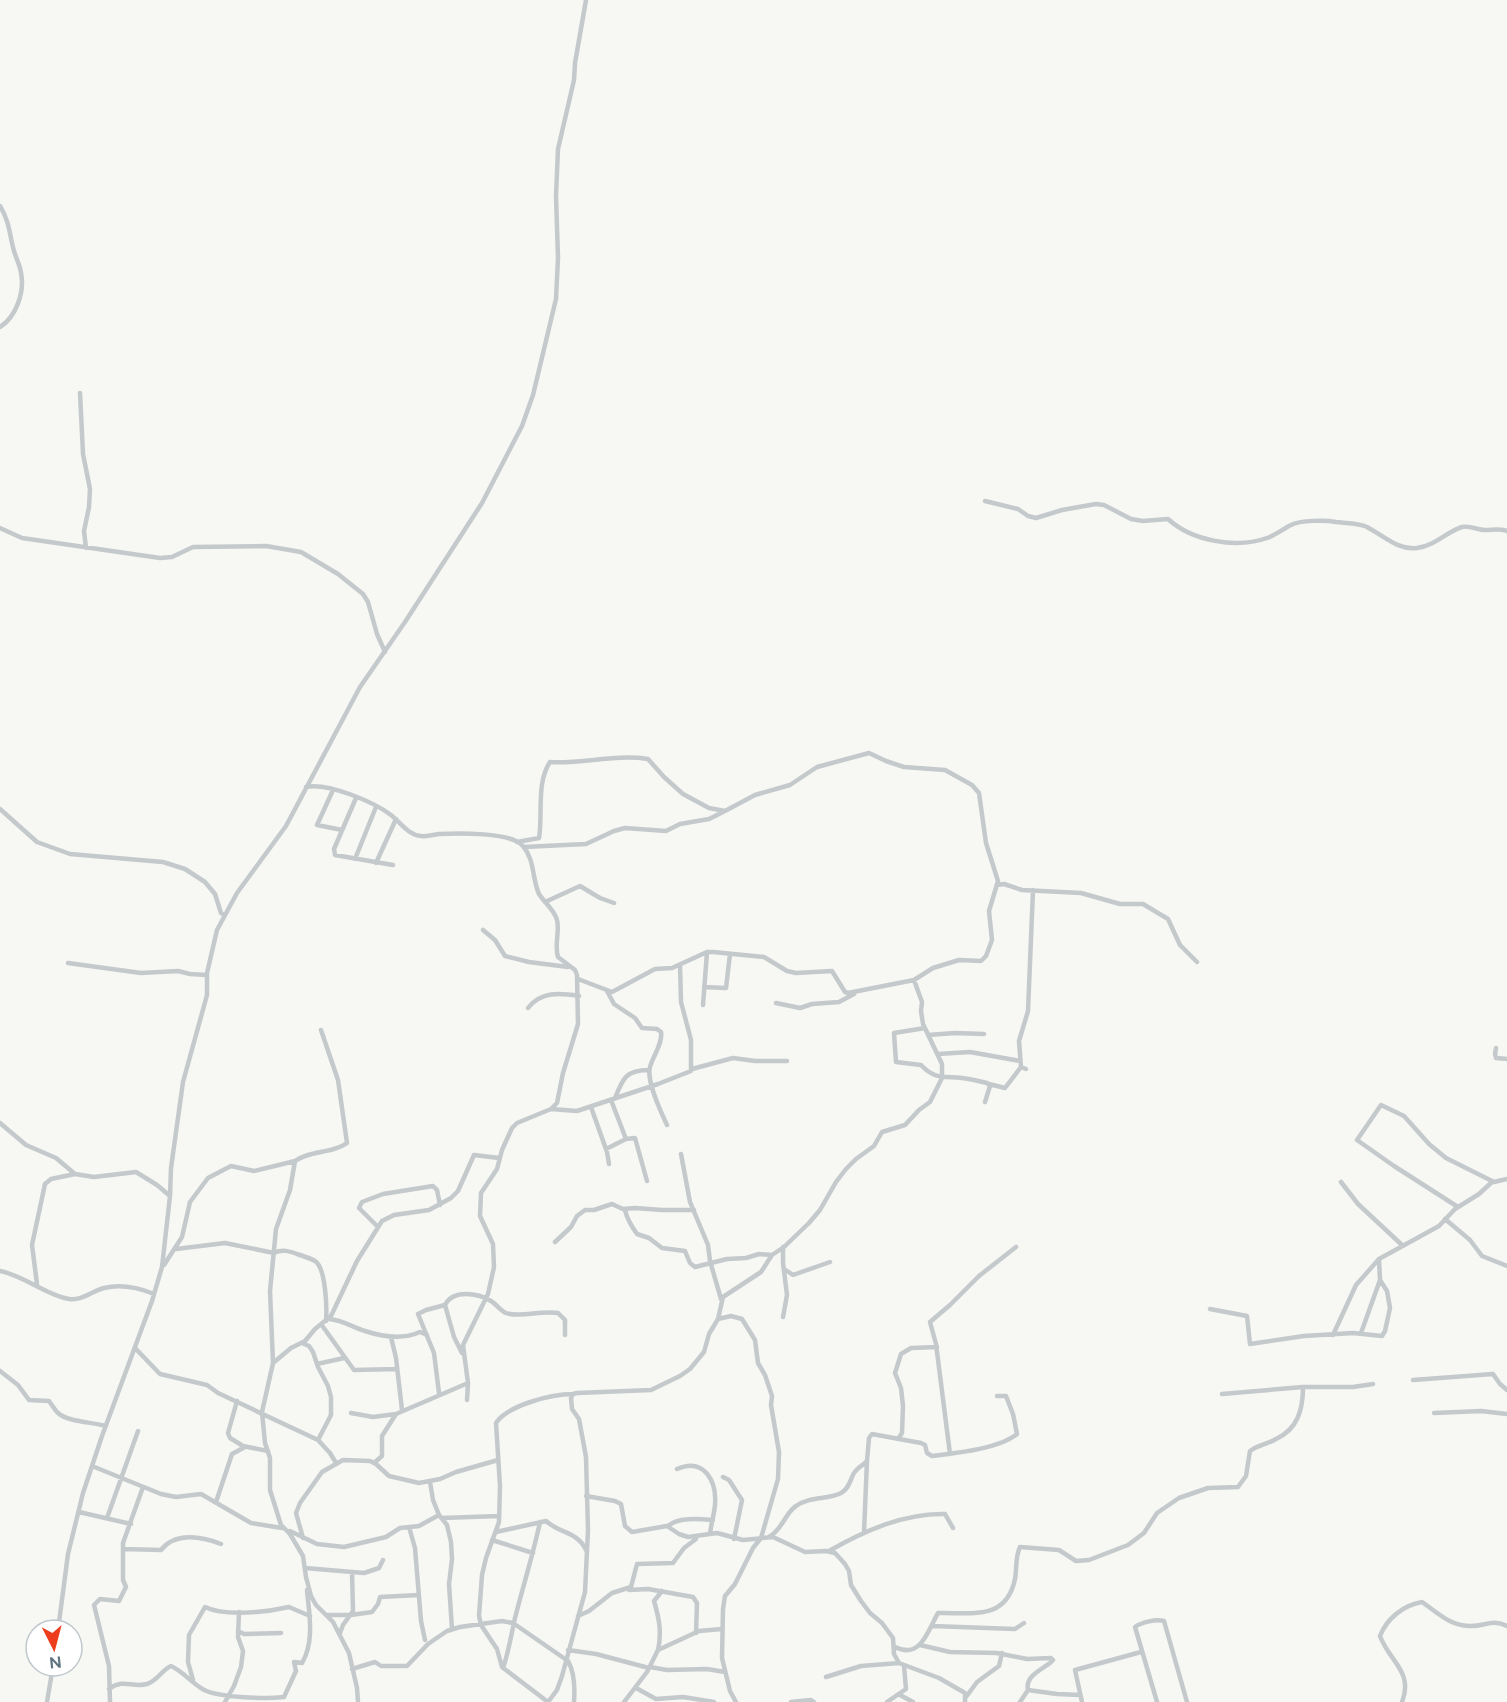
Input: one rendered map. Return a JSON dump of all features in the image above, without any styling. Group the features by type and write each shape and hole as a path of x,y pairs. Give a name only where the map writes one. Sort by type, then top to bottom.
{"street":[{"path":"59,1618 66,1565 92,1466 162,1267 171,1168 183,1082 207,995 207,975 217,930 237,893 286,826 360,687 482,503 519,433 534,395 556,299 558,149 574,80 586,0"},
{"path":"0,206 11,231 13,249 22,278 20,295 14,313 0,327"},
{"path":"80,393 83,454 90,489 90,503 84,531 86,548"},
{"path":"985,501 1018,509 1036,518 1063,510 1101,504 1131,519 1143,521 1168,519 1177,528 1187,533 1224,542 1266,538 1291,525 1303,522 1330,521 1361,525 1385,539 1413,548 1431,544 1465,527 1507,531"},
{"path":"0,528 22,538 163,559 171,558 193,547 266,546 299,552 335,572 363,594 368,602 384,652"},
{"path":"524,847 586,844 625,828 666,831 680,824 709,819 755,795 790,785 817,767 869,753 904,767 942,769 972,785 979,793 985,839 997,877 997,885 989,911 992,940 985,958 978,962 959,960 933,968 914,980 846,993 832,971 796,973 787,971 769,958 707,952 670,969 655,969 613,992 578,979"},
{"path":"517,842 539,838 542,793 550,762 568,763 623,756 648,759 683,794 709,808 725,811"},
{"path":"306,787 315,785 356,798 376,807 420,836 473,834 517,842 524,847 532,865 537,888 557,921 557,954 576,971 579,996 577,1028 562,1074 558,1100 551,1109 515,1125 510,1131 497,1169 481,1192 479,1205 481,1218 494,1250 493,1278 486,1299 463,1345 468,1383 467,1400"},
{"path":"333,790 317,825 342,830"},
{"path":"356,798 334,854 393,865"},
{"path":"355,859 376,807"},
{"path":"0,809 37,842 73,855 163,862 185,869 201,878 211,888 218,900 221,913 224,915"},
{"path":"376,863 396,819"},
{"path":"997,885 1005,884 1019,889 1081,893 1120,904 1145,905 1168,919 1180,945 1197,962"},
{"path":"545,902 580,886 614,903"},
{"path":"925,1028 894,1033 896,1062 921,1065 927,1072 942,1078 961,1078 1005,1088 1022,1066 1018,1041 1028,1011 1033,890"},
{"path":"483,930 493,938 505,956 529,962 570,967"},
{"path":"702,1005 707,952"},
{"path":"704,987 726,988 730,954"},
{"path":"68,963 139,973 178,971 207,975"},
{"path":"680,965 681,1004 691,1040 692,1069"},
{"path":"722,1299 761,1272 772,1255 818,1214 836,1182 851,1163 874,1146 882,1132 903,1127 929,1103 942,1078 942,1064 921,1018 922,1002 914,980"},
{"path":"607,991 614,1004 635,1018 642,1028 657,1029 661,1032 662,1038 654,1051 649,1070 667,1125"},
{"path":"776,1003 800,1008 811,1004 842,1001 857,992"},
{"path":"528,1008 534,1002 550,994 579,996"},
{"path":"162,1267 176,1248 183,1233 189,1204 208,1179 231,1166 254,1171 332,1151 347,1144 338,1080 321,1030"},
{"path":"928,1035 984,1034"},
{"path":"1496,1048 1496,1058 1507,1059"},
{"path":"938,1054 976,1052 1022,1066"},
{"path":"551,1109 573,1112 591,1107 653,1086 692,1069 733,1058 787,1061"},
{"path":"626,1139 613,1099 620,1084 627,1076 637,1071 649,1070"},
{"path":"985,1102 989,1084"},
{"path":"1458,1207 1357,1140 1381,1105 1404,1116 1429,1144 1446,1158 1492,1182"},
{"path":"591,1107 609,1164"},
{"path":"0,1123 26,1145 56,1158 75,1174"},
{"path":"606,1149 626,1139 636,1139 647,1181"},
{"path":"573,1394 572,1409 579,1419 586,1452 588,1530 585,1592 557,1690 548,1702 503,1668 495,1646 481,1625 480,1586 499,1516 495,1424 498,1419 542,1398 558,1394 651,1390 685,1373 701,1356 718,1319 722,1299 710,1263 708,1245 689,1198 681,1154"},
{"path":"273,1363 291,1347 302,1343 325,1322 336,1307 357,1261 378,1227 389,1216 426,1211 440,1205 456,1193 473,1155 499,1158"},
{"path":"295,1161 290,1190 276,1229 269,1302 273,1363 262,1412 270,1458 270,1491 280,1525 303,1538 322,1545 344,1547 385,1537 399,1528 421,1526 440,1516 499,1516"},
{"path":"37,1284 32,1239 45,1184 51,1179 75,1174 94,1177 136,1172 170,1196"},
{"path":"1333,1335 1356,1285 1379,1259 1439,1226 1458,1207 1492,1182 1507,1179"},
{"path":"1341,1182 1358,1204 1402,1245"},
{"path":"378,1227 359,1208 362,1202 433,1186 437,1190 440,1205"},
{"path":"555,1242 585,1210 594,1210 610,1204 623,1209 694,1210"},
{"path":"623,1209 636,1233 649,1238 662,1248 685,1251 694,1267 703,1267 710,1263 756,1254 772,1255"},
{"path":"1445,1220 1469,1239 1482,1256 1507,1266"},
{"path":"176,1248 209,1246 221,1242 274,1253 280,1250 287,1251 318,1263 323,1273 326,1293 325,1322 344,1358 358,1372 382,1368 397,1370"},
{"path":"783,1247 787,1295 783,1317"},
{"path":"950,1454 937,1347 930,1321 977,1278 1016,1247"},
{"path":"1361,1333 1380,1280 1379,1259"},
{"path":"784,1269 794,1274 830,1262"},
{"path":"0,1271 14,1274 70,1299 112,1287 136,1288 154,1294"},
{"path":"1210,1309 1247,1316 1251,1344 1304,1335 1361,1333 1379,1336 1385,1331 1389,1308 1389,1299 1380,1280"},
{"path":"463,1354 454,1337 445,1305 448,1299 456,1295 486,1299 506,1313 561,1314 565,1320 565,1335"},
{"path":"439,1394 435,1354 418,1314 445,1305"},
{"path":"718,1319 731,1316 744,1321 755,1340 758,1364 765,1375 772,1396 779,1447 779,1470 761,1538 753,1548 735,1584 725,1596 721,1619 725,1672 736,1702"},
{"path":"325,1322 340,1320 363,1330 391,1337 410,1336 420,1332 427,1335"},
{"path":"374,1463 382,1456 383,1435 399,1412 397,1370 391,1337"},
{"path":"302,1343 311,1349 330,1390 331,1416 318,1440"},
{"path":"898,1439 902,1433 903,1406 895,1373 901,1354 911,1348 937,1347"},
{"path":"135,1348 160,1374 207,1385 216,1393 262,1412 318,1440 336,1463"},
{"path":"317,1364 344,1358"},
{"path":"0,1371 18,1385 29,1400 49,1401 66,1419 106,1425"},
{"path":"1413,1380 1492,1374 1496,1375 1500,1384 1507,1390"},
{"path":"351,1413 373,1417 399,1412 468,1383"},
{"path":"1222,1394 1373,1384"},
{"path":"895,1647 908,1650 920,1645 939,1613 984,1613 991,1612 1000,1605 1014,1582 1020,1547 1059,1550 1073,1560 1085,1562 1128,1545 1144,1533 1157,1514 1179,1498 1209,1488 1238,1487 1246,1476 1250,1451 1284,1435 1300,1415 1303,1387"},
{"path":"864,1532 867,1461 871,1435 923,1444 927,1454 931,1456 991,1446 1017,1435 1014,1414 1006,1396 997,1396"},
{"path":"237,1401 228,1433 232,1441 246,1447 268,1451"},
{"path":"1434,1413 1481,1411 1507,1414"},
{"path":"107,1518 138,1431"},
{"path":"216,1502 232,1454 246,1447"},
{"path":"303,1538 296,1514 297,1508 317,1477 326,1468 336,1463 349,1459 374,1463 389,1476 416,1483 430,1482 498,1460"},
{"path":"769,1537 779,1529 798,1505 845,1491 855,1472 867,1461"},
{"path":"92,1466 173,1497 198,1494 251,1523 285,1528 302,1552 311,1624 304,1660 302,1663 294,1662 296,1671 285,1696 263,1698 227,1695 204,1690 170,1666 150,1683 123,1683 110,1689"},
{"path":"677,1469 685,1466 695,1467 705,1469 708,1473 715,1496 710,1534"},
{"path":"723,1477 729,1480 730,1485 742,1498 734,1539"},
{"path":"430,1482 433,1500 447,1525 452,1548 449,1584 452,1629"},
{"path":"110,1702 109,1666 94,1605 100,1599 116,1602 121,1599 126,1587 123,1580 125,1536 143,1487"},
{"path":"586,1496 621,1504 625,1526 631,1531 668,1526 670,1523 681,1521 713,1520"},
{"path":"79,1512 131,1524"},
{"path":"624,1590 633,1584 636,1565 673,1563 684,1548 700,1537 710,1534 720,1533 743,1540 774,1537 807,1552 829,1551 864,1532 909,1518 943,1514 947,1515 953,1528"},
{"path":"496,1532 547,1521 556,1529 570,1533 581,1541 587,1552"},
{"path":"503,1668 514,1634 514,1624 540,1522"},
{"path":"668,1526 684,1536 700,1537"},
{"path":"409,1527 415,1548 425,1640"},
{"path":"123,1549 161,1550 170,1540 184,1537 221,1544"},
{"path":"492,1540 533,1553"},
{"path":"829,1551 837,1555 845,1564 852,1587 870,1613 882,1623 894,1640 894,1654 902,1665 906,1686 900,1695 888,1702"},
{"path":"305,1568 352,1572 373,1571 381,1567 382,1560"},
{"path":"340,1633 353,1608 352,1572"},
{"path":"307,1584 315,1603 333,1622 350,1653 358,1702"},
{"path":"578,1616 590,1611 612,1593 643,1588 689,1595 695,1599 697,1602 696,1633"},
{"path":"624,1702 650,1668 658,1650 661,1638 660,1625 654,1601 662,1591"},
{"path":"326,1615 351,1615 374,1611 380,1598 419,1595"},
{"path":"1402,1702 1407,1690 1405,1678 1380,1636 1392,1618 1400,1611 1422,1602 1440,1616 1458,1624 1475,1626 1496,1622 1507,1626"},
{"path":"194,1683 188,1662 189,1635 205,1607 213,1610 239,1612 278,1611 288,1607 310,1616"},
{"path":"225,1702 241,1667 243,1651 238,1639 239,1612"},
{"path":"1157,1702 1141,1652 1136,1626 1163,1620 1187,1702"},
{"path":"352,1669 375,1662 381,1666 407,1666 428,1644 452,1629 502,1621 514,1624 566,1658 572,1668 575,1687 574,1702"},
{"path":"932,1626 1015,1629 1024,1623"},
{"path":"658,1650 704,1630 722,1629"},
{"path":"238,1631 244,1634 281,1633"},
{"path":"920,1645 950,1652 1002,1653 1027,1659 1053,1659 1029,1679 1028,1690 1020,1702"},
{"path":"568,1650 650,1668 709,1669 725,1672"},
{"path":"1082,1702 1076,1670 1141,1652"},
{"path":"965,1700 977,1682 999,1666 1002,1653"},
{"path":"826,1677 862,1666 902,1665 939,1678 963,1692 965,1700"},
{"path":"47,1702 51,1678"},
{"path":"636,1688 656,1699 683,1697 714,1702"},
{"path":"1028,1690 1080,1695"},
{"path":"900,1695 914,1702"},
{"path":"791,1702 811,1700 814,1702"}]}
